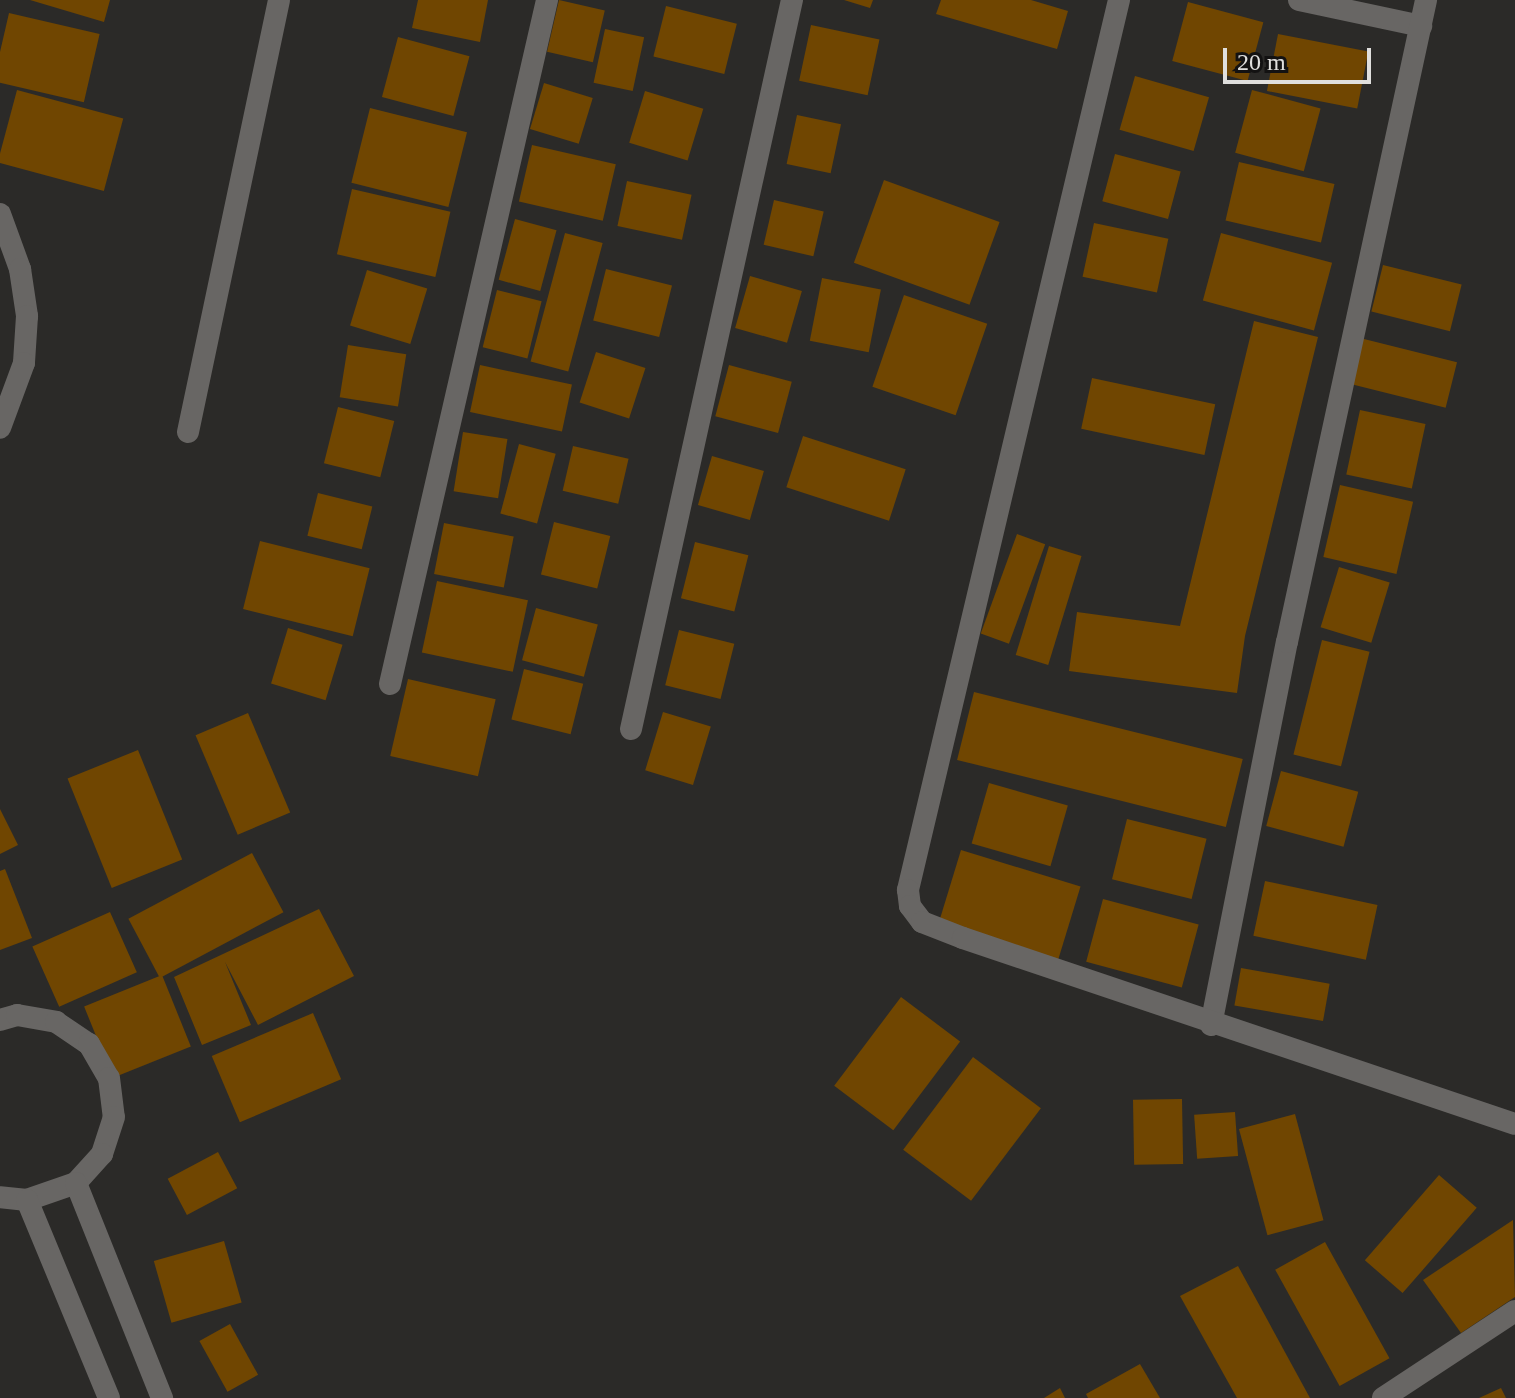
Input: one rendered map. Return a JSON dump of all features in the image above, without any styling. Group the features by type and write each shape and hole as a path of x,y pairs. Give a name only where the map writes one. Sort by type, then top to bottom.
{"street":[{"path":"188,432 279,0"},
{"path":"390,684 547,0"},
{"path":"631,729 792,0"},
{"path":"1119,0 908,890 910,906 922,922 1211,1025 1515,1124"},
{"path":"1299,0 1421,26"},
{"path":"1211,1025 1287,642 1426,0"},
{"path":"0,214 20,269 27,329 17,391 0,428"},
{"path":"0,1020 17,1015 56,1022 89,1044 109,1078 114,1117 102,1154 76,1183 27,1200 0,1197"},
{"path":"76,1183 162,1398"},
{"path":"27,1200 109,1398"},
{"path":"1383,1398 1515,1311"}],"building":[{"path":"30,0 110,0 104,22"},
{"path":"418,0 488,0 480,42 412,28"},
{"path":"559,0 605,11 593,62 547,52"},
{"path":"844,0 873,0 870,8"},
{"path":"941,0 1031,0 1068,11 1057,49 936,14"},
{"path":"1188,2 1263,22 1248,81 1172,61"},
{"path":"666,6 737,24 724,74 653,56"},
{"path":"9,13 100,34 84,102 0,83 0,52"},
{"path":"811,25 879,40 868,95 799,81"},
{"path":"605,29 644,37 633,91 594,83"},
{"path":"1278,34 1368,52 1357,108 1267,91"},
{"path":"398,37 469,56 453,116 382,97"},
{"path":"1135,76 1209,97 1194,151 1120,130"},
{"path":"544,83 593,98 579,144 530,129"},
{"path":"17,90 123,118 104,191 0,163"},
{"path":"1252,90 1321,108 1304,171 1235,153"},
{"path":"645,91 703,109 688,160 629,143"},
{"path":"370,108 467,132 448,207 351,183"},
{"path":"797,115 841,124 831,173 787,164"},
{"path":"532,145 616,164 603,221 519,202"},
{"path":"1115,154 1181,172 1168,219 1102,201"},
{"path":"1239,162 1334,184 1321,243 1226,220"},
{"path":"884,180 1000,222 969,305 854,263"},
{"path":"627,181 692,195 682,240 617,226"},
{"path":"352,189 450,212 435,277 337,254"},
{"path":"774,200 824,211 813,256 764,245"},
{"path":"515,219 557,230 540,291 499,280"},
{"path":"1094,223 1168,239 1157,293 1083,277"},
{"path":"565,233 603,243 568,372 531,361"},
{"path":"1221,233 1332,263 1314,330 1203,301"},
{"path":"1383,265 1462,285 1450,331 1371,312"},
{"path":"606,269 672,285 659,337 593,320"},
{"path":"367,270 427,288 410,344 350,325"},
{"path":"750,276 802,291 787,343 735,328"},
{"path":"822,278 881,289 869,352 810,341"},
{"path":"497,290 542,301 527,358 483,347"},
{"path":"904,295 987,324 956,415 872,387"},
{"path":"1254,321 1318,337 1245,636 1237,693 1069,671 1077,612 1180,626"},
{"path":"1360,338 1457,362 1446,408 1349,384"},
{"path":"348,345 406,354 398,407 340,397"},
{"path":"596,352 645,368 629,418 580,402"},
{"path":"480,365 572,385 562,431 470,412"},
{"path":"729,365 792,382 778,433 715,416"},
{"path":"1092,378 1215,404 1204,455 1081,429"},
{"path":"338,407 394,421 380,477 324,463"},
{"path":"1360,410 1426,424 1412,488 1346,475"},
{"path":"463,432 507,439 498,498 454,491"},
{"path":"803,436 906,469 889,521 786,487"},
{"path":"519,444 556,454 537,523 500,514"},
{"path":"573,446 629,459 618,504 563,491"},
{"path":"712,456 764,471 750,520 698,505"},
{"path":"1340,485 1413,502 1396,574 1323,557"},
{"path":"318,493 372,507 362,549 307,536"},
{"path":"554,522 610,536 597,588 541,574"},
{"path":"444,523 514,537 504,588 434,574"},
{"path":"1017,534 1045,544 1009,644 981,634"},
{"path":"260,541 370,568 353,636 243,609"},
{"path":"695,542 748,555 734,612 681,598"},
{"path":"1049,546 1082,556 1048,665 1016,655"},
{"path":"1339,567 1390,582 1371,643 1321,627"},
{"path":"437,581 528,600 513,672 422,652"},
{"path":"536,608 598,625 584,677 522,660"},
{"path":"288,628 343,645 326,700 271,683"},
{"path":"679,630 734,644 721,699 665,685"},
{"path":"1322,640 1370,652 1341,766 1293,754"},
{"path":"524,669 583,684 571,734 511,719"},
{"path":"408,679 496,699 478,776 390,756"},
{"path":"974,692 1243,759 1226,827 957,760"},
{"path":"663,712 711,727 693,785 645,770"},
{"path":"248,713 290,812 238,835 196,735"},
{"path":"138,750 182,859 112,888 68,778"},
{"path":"1281,771 1358,792 1344,847 1266,826"},
{"path":"989,783 1068,806 1050,866 972,844"},
{"path":"0,809 18,845 0,854"},
{"path":"1127,819 1207,839 1192,899 1112,879"},
{"path":"961,850 1081,887 1058,959 939,923"},
{"path":"252,853 283,912 160,978 128,919"},
{"path":"5,869 32,938 0,950 0,871"},
{"path":"1265,881 1377,905 1366,960 1253,936"},
{"path":"1103,899 1199,925 1182,987 1086,962"},
{"path":"319,909 354,976 258,1025 225,962 251,1025 202,1045 174,977"},
{"path":"110,912 137,972 59,1007 32,947"},
{"path":"1241,968 1330,984 1323,1021 1234,1005"},
{"path":"162,975 191,1046 113,1078 84,1006"},
{"path":"901,997 960,1042 893,1130 834,1086"},
{"path":"313,1013 341,1079 240,1122 212,1056"},
{"path":"973,1057 1041,1108 971,1201 903,1150"},
{"path":"1182,1099 1183,1164 1134,1165 1133,1100"},
{"path":"1235,1112 1238,1156 1197,1159 1194,1115"},
{"path":"1295,1114 1323,1220 1267,1235 1239,1129"},
{"path":"218,1152 237,1188 187,1215 168,1179"},
{"path":"1439,1175 1477,1208 1403,1293 1365,1260"},
{"path":"1513,1220 1515,1297 1461,1333 1423,1280"},
{"path":"224,1241 242,1303 171,1323 154,1261"},
{"path":"1325,1242 1389,1358 1340,1386 1275,1270"},
{"path":"1238,1266 1310,1398 1237,1398 1180,1296"},
{"path":"230,1324 258,1375 228,1392 199,1341"},
{"path":"1140,1364 1160,1398 1088,1398 1086,1394"},
{"path":"1060,1388 1065,1398 1044,1398"},
{"path":"1501,1388 1506,1398 1479,1398"}]}
